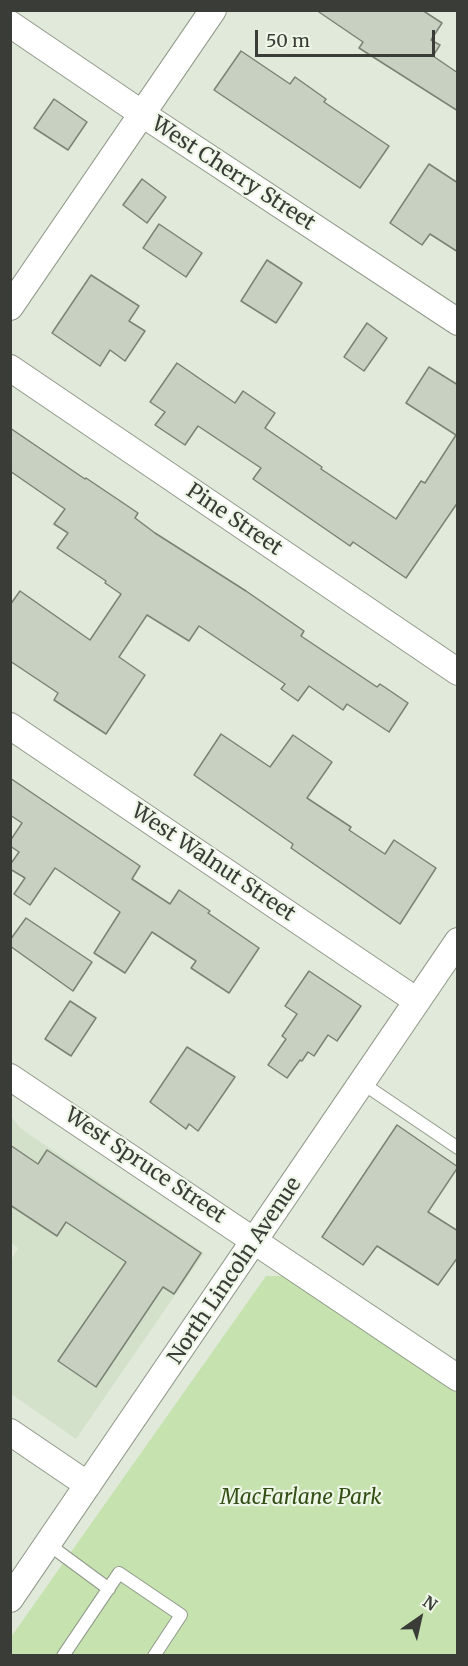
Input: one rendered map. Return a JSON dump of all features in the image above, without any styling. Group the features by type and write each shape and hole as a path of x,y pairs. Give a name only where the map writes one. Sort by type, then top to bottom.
{"street":[{"path":"10,308 144,115 213,10"},
{"name":"West Cherry Street","path":"10,24 458,322"},
{"name":"Pine Street","path":"10,368 458,672"},
{"name":"West Walnut Street","path":"10,726 417,1001"},
{"name":"North Lincoln Avenue","path":"10,1599 458,941"},
{"name":"West Spruce Street","path":"12,1081 256,1240 458,1378"},
{"path":"10,1432 88,1485"}],"lane":[{"path":"362,1083 458,1148"},
{"path":"48,1544 109,1588"},
{"path":"63,1656 119,1573 181,1615 154,1656"}],"shaded area":[{"path":"10,1115 20,1128 204,1253 76,1439 11,1394 11,1260 18,1248 11,1243"}],"green space":[{"name":"MacFarlane Park","path":"266,1276 285,1276 457,1393 457,1655 11,1656 11,1637"}],"building":[{"path":"316,10 422,10 442,23 431,40 440,45 433,56 458,73 458,111 359,48 363,42"},
{"path":"241,51 290,84 295,77 326,99 324,102 389,146 360,188 214,90"},
{"path":"54,99 87,122 68,150 34,128"},
{"path":"429,164 458,183 458,252 430,234 422,245 390,223"},
{"path":"142,179 166,197 147,223 123,205"},
{"path":"159,224 202,253 186,277 143,248"},
{"path":"267,260 302,283 276,323 241,301"},
{"path":"91,275 139,306 129,321 145,331 125,361 110,350 100,366 52,333"},
{"path":"367,323 387,338 364,371 344,357"},
{"path":"177,363 235,403 243,391 275,413 265,428 396,519 421,481 425,483 456,435 406,403 429,367 458,385 458,502 406,578 353,542 350,546 253,479 261,468 198,426 185,445 155,425 165,412 150,402"},
{"path":"10,428 138,513 135,518 155,533 304,631 301,636 377,687 380,684 408,703 389,732 347,704 343,710 309,686 298,701 281,689 285,684 199,626 189,641 147,615 119,657 145,675 106,734 54,700 58,693 10,661 10,605 20,591 90,640 121,594 105,583 106,581 57,548 68,533 54,524 65,509 10,471"},
{"path":"221,734 270,767 293,735 332,762 307,798 351,827 349,830 385,854 394,840 436,868 400,924 291,848 293,844 194,775"},
{"path":"10,778 140,866 132,879 170,904 179,890 259,948 229,993 191,968 196,961 152,932 125,973 94,953 120,912 55,868 30,905 14,894 25,878 10,869 10,865 19,852 10,846 10,841 22,823 10,815"},
{"path":"26,918 92,962 73,991 10,946 10,940"},
{"path":"309,971 361,1006 337,1041 328,1035 314,1056 308,1052 287,1078 268,1065 286,1039 282,1036 297,1014 285,1006"},
{"path":"70,1001 96,1018 71,1056 45,1039"},
{"path":"187,1047 235,1077 198,1131 189,1124 186,1129 150,1102"},
{"path":"397,1125 458,1167 428,1212 458,1231 458,1257 438,1285 377,1246 363,1265 322,1237"},
{"path":"10,1145 38,1164 47,1150 201,1253 174,1294 163,1287 96,1387 58,1361 126,1262 66,1222 57,1236 10,1205"}]}
